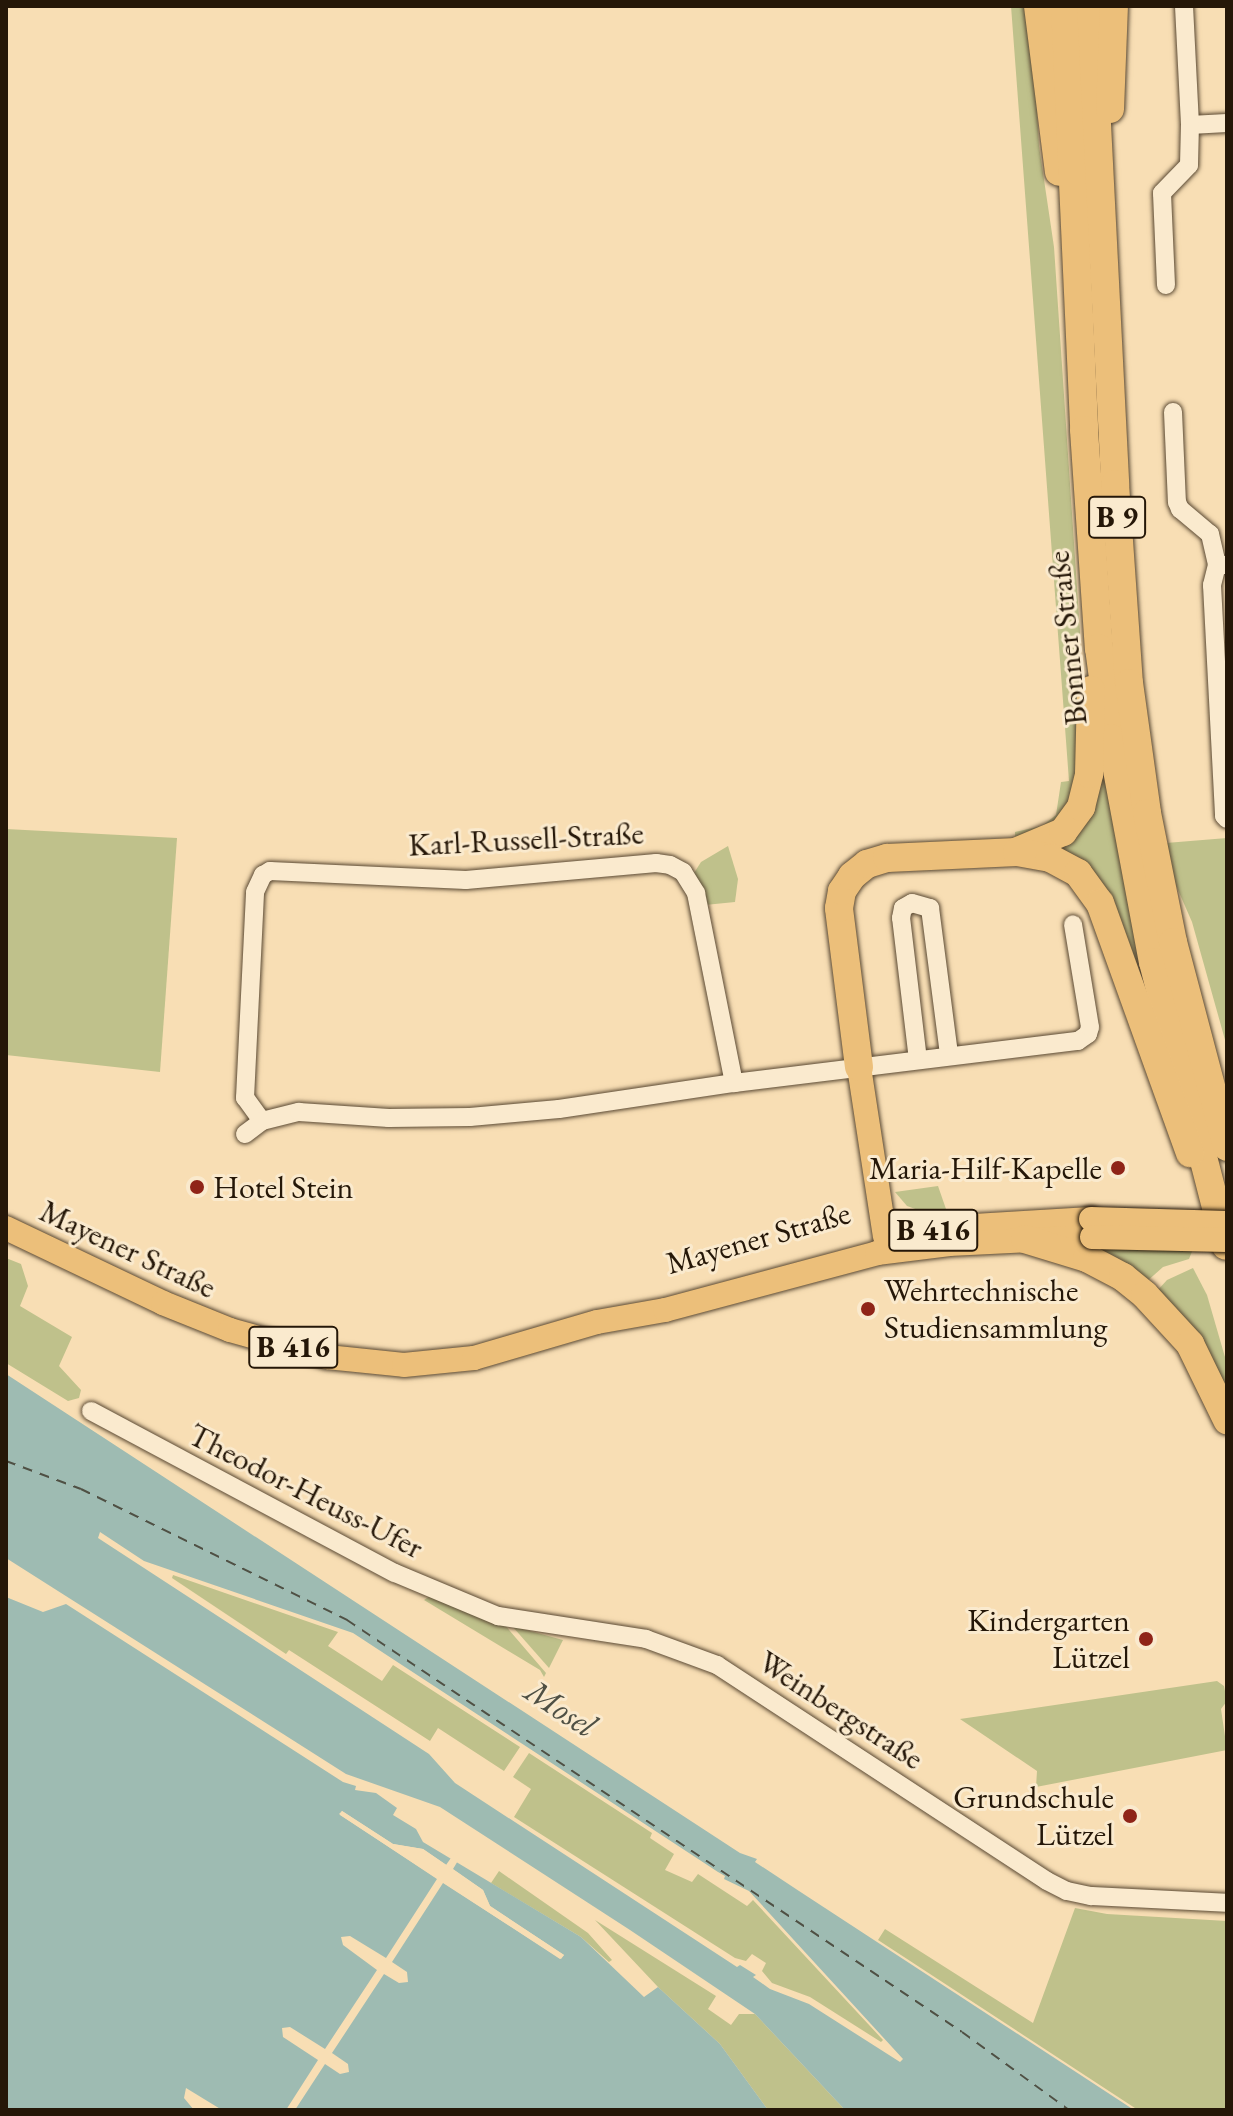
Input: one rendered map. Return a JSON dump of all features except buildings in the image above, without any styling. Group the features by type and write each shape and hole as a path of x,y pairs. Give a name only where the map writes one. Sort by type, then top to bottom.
{"highway":[{"path":"1038,6 1052,133 1076,243"},
{"name":"Bonner Straße","path":"1065,6 1095,609 1111,738 1147,932 1221,1212 1227,1250"},
{"name":"Bonner Straße","path":"1091,6 1121,589 1129,683 1157,862 1183,986 1227,1147"},
{"path":"1100,169 1114,71 1114,6"},
{"path":"1017,852 1063,832 1076,816 1085,796 1095,609"},
{"path":"859,1067 840,921 840,898 846,883 859,869 887,858 1017,852 1061,862 1078,873 1093,890 1114,937 1171,1109 1221,1212"},
{"path":"1157,862 1182,917 1227,1072"},
{"path":"1025,1239 1106,1268 1158,1307 1190,1344 1227,1420"}],"main road":[{"path":"859,1067 885,1236"},
{"name":"Mayener Straße","path":"6,1228 184,1313 327,1357 404,1365 452,1362 597,1322 673,1308 877,1253 1025,1239 1221,1212"},
{"name":"Mayener Straße","path":"597,1322 625,1309 885,1236 962,1227 1092,1228 1227,1240"}],"street":[{"path":"1166,285 1162,193 1189,165 1184,6"},
{"path":"1190,125 1227,123"},
{"path":"1173,412 1177,502 1180,509 1210,534 1222,565 1212,585 1227,819"},
{"name":"Karl-Russell-Straße","path":"262,1121 245,1098 255,892 263,875 270,871 466,880 656,863 670,865 690,880 696,893 734,1083"},
{"path":"918,1060 901,918 903,908 912,903 930,908 949,1055"},
{"path":"245,1134 262,1121 299,1112 389,1118 470,1117 559,1109 734,1083 1078,1041 1088,1034 1073,924"},
{"name":"Theodor-Heuss-Ufer","path":"91,1411 395,1573 498,1616"},
{"name":"Weinbergstraße","path":"498,1616 646,1639 717,1665 1067,1891 1091,1896 1227,1903"}],"green space":[{"path":"1011,6 1031,6 1039,146 1054,247 1080,632 1082,771 1070,815 1015,840 1015,832 1042,826 1056,815 1061,782 1069,781"},
{"path":"1096,734 1184,1115 1131,966 1049,848"},
{"path":"6,829 177,838 160,1072 6,1055"},
{"path":"1227,838 1227,1047 1192,922 1171,874 1166,843"},
{"path":"728,846 738,879 735,902 705,905 694,873 701,862"},
{"path":"938,1186 946,1209 918,1210 907,1206 895,1192"},
{"path":"1092,1246 1193,1249 1189,1259 1163,1267 1145,1283"},
{"path":"6,1258 21,1264 28,1286 20,1306 72,1337 59,1366 81,1390 79,1398 68,1401 6,1363"},
{"path":"1193,1268 1207,1295 1227,1364 1227,1401 1156,1292 1167,1280"},
{"path":"173,1575 338,1632 328,1646 382,1681 393,1665 520,1747 504,1771 438,1728 430,1741 289,1650 286,1654 172,1578"},
{"path":"433,1594 504,1624 546,1673 544,1677 540,1670 424,1600"},
{"path":"512,1626 563,1640 549,1668"},
{"path":"1217,1681 1224,1686 1227,1701 1221,1709 1227,1750 1036,1787 1037,1771 960,1719"},
{"path":"529,1753 652,1833 650,1838 674,1854 665,1870 692,1882 698,1874 747,1906 753,1900 883,2040 881,2042 810,1997 772,1983 762,1971 766,1963 752,1954 746,1961 735,1958 514,1817 531,1789 513,1777"},
{"path":"499,1871 588,1933 612,1960 609,1962 581,1937 491,1883"},
{"path":"1075,1908 1107,1914 1227,1921 1227,2110 1138,2110 878,1940 885,1929 1033,2023"},
{"path":"595,1920 716,1996 708,2009 731,2025 739,2014 755,2014 845,2110 768,2110 720,2044 658,1987"}],"water":[{"path":"6,1374 740,1853 757,1859 755,1862 1134,2110 845,2110 755,2014 630,1930 440,1807 346,1774 6,1558","holes":["100,1532 144,1561 353,1633 725,1876 724,1879 749,1891 903,2059 900,2062 809,2004 770,1989 753,1977 756,1975 740,1965 737,1967 455,1783 429,1754 98,1538"]},
{"path":"6,1597 43,1612 66,1604 343,1782 356,1786 355,1790 376,1793 397,1808 393,1815 416,1829 423,1842 581,1937 644,1997 658,1987 720,2044 768,2110 222,2110 186,2088 184,2098 194,2110 6,2110","holes":["342,1811 393,1844 423,1849 483,1890 490,1906 564,1955 560,1959 340,1815"]}],"pier":[{"path":"342,1811 393,1844 423,1849 446,1865 453,1855 459,1859 453,1869 483,1890 490,1906 564,1955 561,1959 443,1883 392,1962 407,1972 408,1982 399,1983 384,1974 332,2053 348,2064 349,2072 340,2074 325,2064 295,2110 286,2110 318,2060 283,2037 282,2028 290,2027 325,2049 377,1970 343,1945 341,1937 350,1936 386,1958 437,1879 339,1814","holes":["405,1852 421,1853 480,1893 485,1905"]}],"ferry route":[{"path":"6,1461 81,1489 347,1620 962,2032 1069,2110"}],"place":[{"name":"Maria-Hilf-Kapelle","path":"1118,1168"},
{"name":"Hotel Stein","path":"197,1187"},
{"name":"Wehrtechnische Studiensammlung","path":"868,1309"},
{"name":"Kindergarten Lützel","path":"1146,1639"},
{"name":"Grundschule Lützel","path":"1130,1816"}],"water label":[{"name":"Mosel","path":"561,1708"}]}
